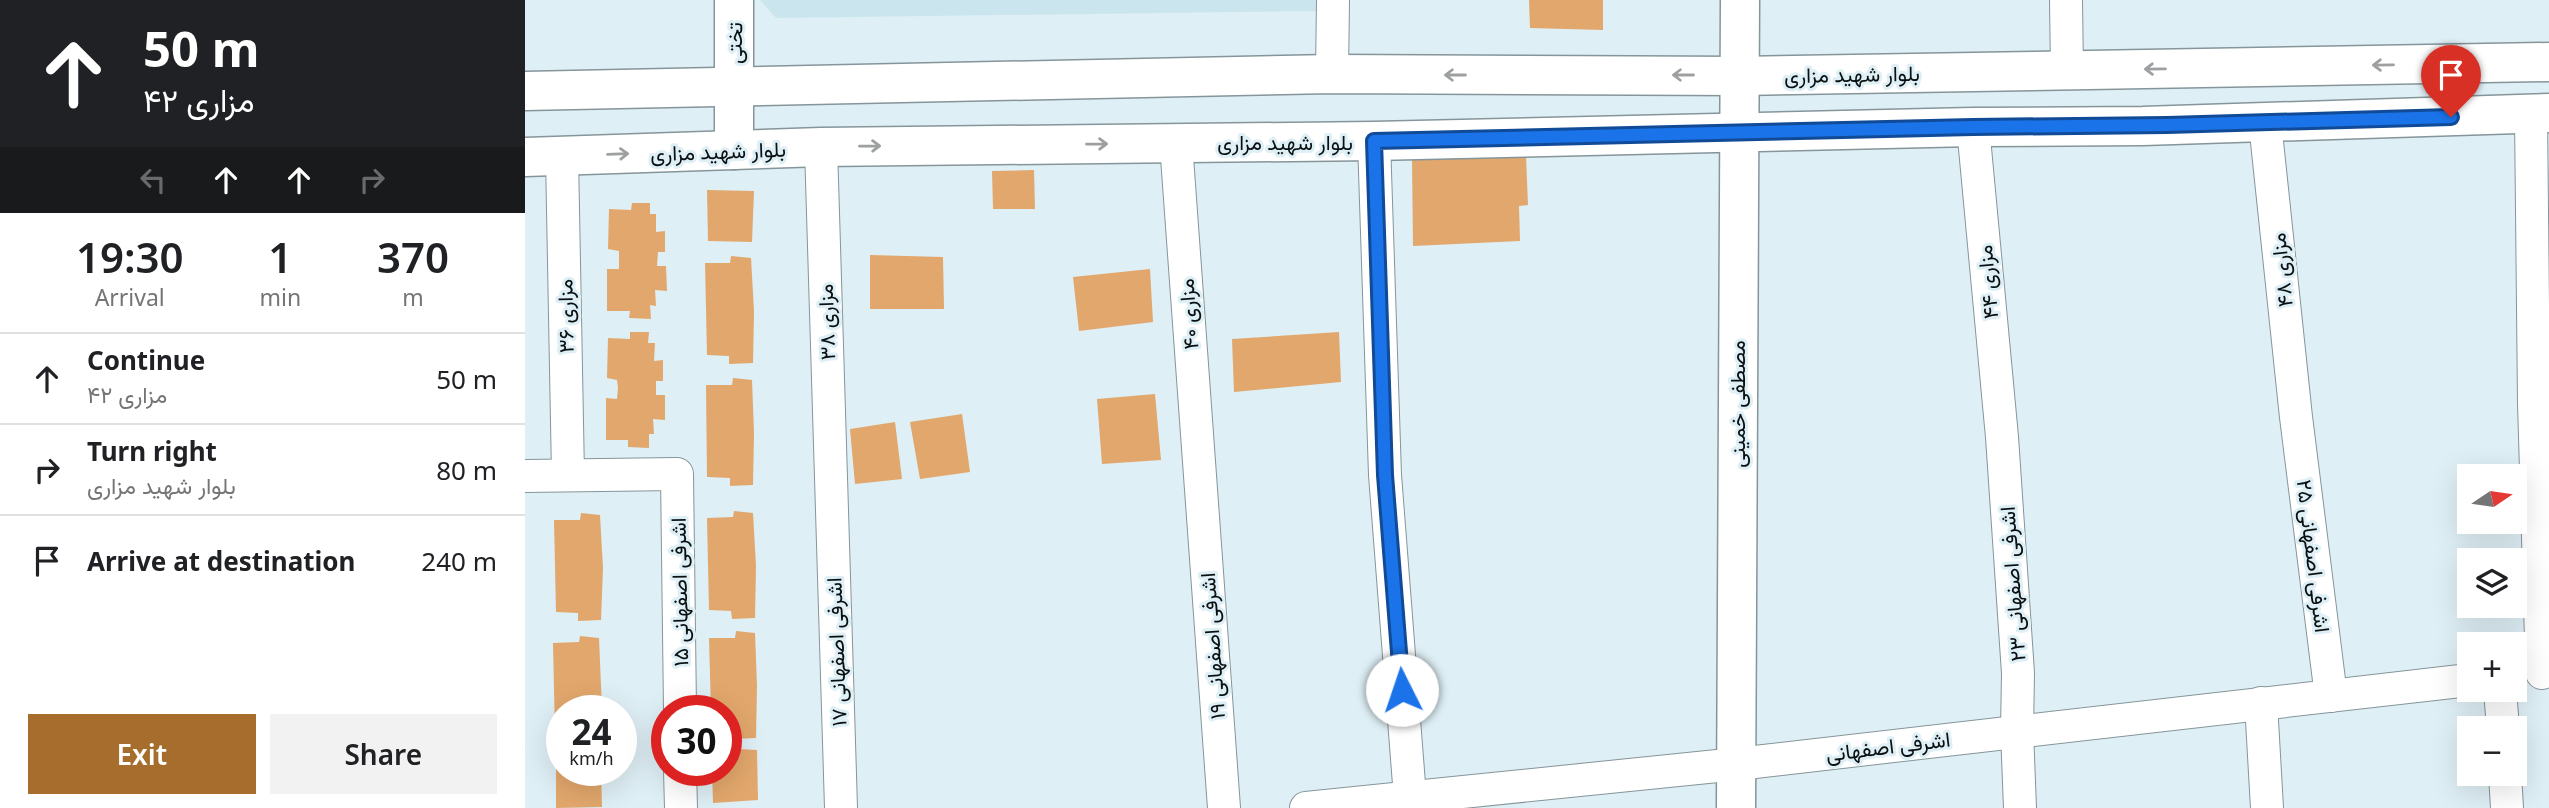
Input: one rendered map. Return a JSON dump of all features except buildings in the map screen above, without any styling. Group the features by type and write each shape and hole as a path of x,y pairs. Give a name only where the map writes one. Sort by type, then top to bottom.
{"main road":[{"name":"تختی","path":"734,0 734,150"},
{"name":"مصطفی خمینی","path":"1736,808 1740,0"},
{"name":"بلوار شهید مزاری","path":"525,91 1332,74 1740,76 2549,62"},
{"name":"بلوار شهید مزاری","path":"544,157 821,147 1374,141 2265,123 2540,114"}],"street":[{"path":"1332,74 1333,0"},
{"path":"2066,0 2067,71"},
{"path":"2535,674 2533,403 2540,114"},
{"name":"مزاری ۴۸","path":"2265,123 2296,417"},
{"name":"مزاری ۴۴","path":"1973,127 2001,437"},
{"path":"1374,141 1385,475 1410,797"},
{"name":"مزاری ۴۰","path":"1176,143 1200,485"},
{"name":"مزاری ۳۸","path":"821,147 831,496"},
{"name":"مزاری ۳۶","path":"544,157 568,475"},
{"name":"اشرفی اصفهانی ۲۵","path":"2296,417 2331,696"},
{"name":"اشرفی اصفهانی ۲۳","path":"2001,437 2018,673 2020,808"},
{"name":"اشرفی اصفهانی ۱۵","path":"568,475 677,474 680,695"},
{"path":"525,476 568,475"},
{"name":"اشرفی اصفهانی ۱۹","path":"1200,485 1224,808"},
{"name":"اشرفی اصفهانی ۱۷","path":"831,496 841,808"},
{"name":"اشرفی اصفهانی","path":"1306,808 1367,805 1410,797 1551,795 1737,764 2457,681"},
{"path":"2261,703 2267,808"},
{"path":"680,786 681,808"},
{"path":"2506,786 2507,808"}],"shaded area":[{"path":"760,0 1318,0 1318,11 776,18"}],"route":[{"path":"1402,690 1385,475 1374,141 2451,117"}]}
